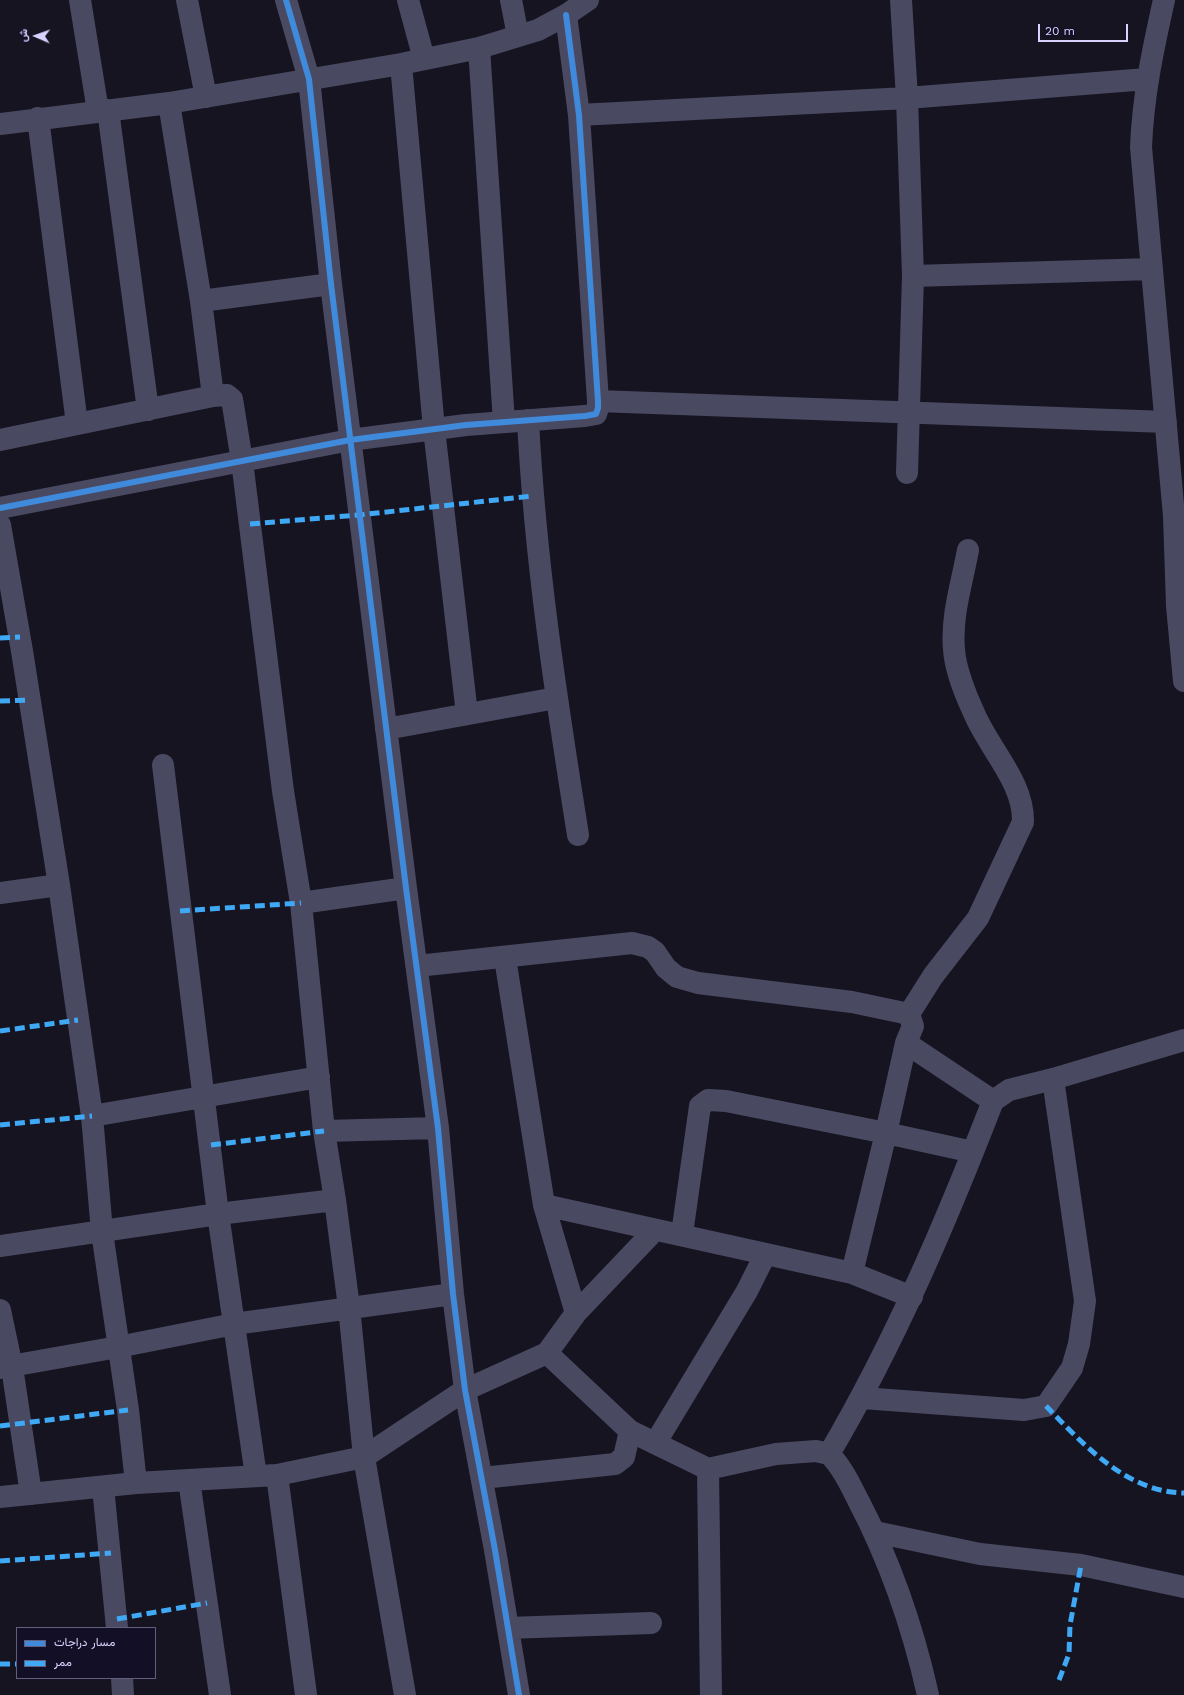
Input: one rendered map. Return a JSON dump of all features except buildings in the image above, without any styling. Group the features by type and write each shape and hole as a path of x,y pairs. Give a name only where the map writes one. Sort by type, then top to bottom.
{"street":[{"path":"80,0 103,110 148,410"},
{"path":"187,0 206,97"},
{"path":"286,0 309,79 330,284 406,888 438,1128 453,1294 465,1390 482,1478 519,1695"},
{"path":"408,0 424,59"},
{"path":"511,0 518,36"},
{"path":"0,124 38,118 169,103 401,64 478,48 538,30 566,15 588,0"},
{"path":"901,0 907,98 913,276 907,473"},
{"path":"1164,0 1147,79 1142,113 1141,147 1174,516 1177,606 1184,681"},
{"path":"0,508 350,440 434,429 596,414 598,401 579,116 566,15"},
{"path":"478,48 504,422"},
{"path":"401,64 434,429 467,714"},
{"path":"579,116 907,98 1147,79"},
{"path":"169,103 201,301 213,396"},
{"path":"38,118 76,424"},
{"path":"913,276 1152,269"},
{"path":"201,301 330,284"},
{"path":"0,440 213,396 227,395 232,399 242,461 283,791 301,903 324,1131 349,1307 364,1457 405,1695"},
{"path":"598,401 1166,422"},
{"path":"528,420 532,496 556,698 578,835"},
{"path":"0,525 22,650 59,886 92,1116 102,1232 128,1410 136,1483"},
{"path":"909,1014 933,976 978,918 1023,822 1023,808 1014,784 974,714 954,651 954,623 968,550"},
{"path":"386,729 556,698"},
{"path":"163,765 203,1098 211,1145 218,1214 234,1324 267,1476 306,1695"},
{"path":"0,894 59,886"},
{"path":"301,903 406,888"},
{"path":"416,966 505,958 632,943 648,947 655,952 666,968 677,977 698,983 852,1002 909,1014"},
{"path":"505,958 544,1205 576,1313"},
{"path":"852,1273 906,1043 913,1026 909,1014"},
{"path":"829,1454 862,1398 912,1297 993,1101 1009,1090 1053,1080 1184,1040"},
{"path":"906,1043 993,1101"},
{"path":"92,1116 319,1078"},
{"path":"862,1398 1024,1410 1046,1406 1072,1368 1079,1344 1085,1301 1053,1080"},
{"path":"682,1234 700,1106 708,1100 726,1101 886,1132 973,1152"},
{"path":"324,1131 438,1128"},
{"path":"0,1246 218,1214 335,1200"},
{"path":"544,1205 655,1230 682,1234 852,1273 912,1297"},
{"path":"0,1497 136,1483 267,1476 364,1457 465,1390 547,1354 576,1313 655,1230"},
{"path":"656,1442 747,1291 765,1254"},
{"path":"6,1367 234,1324 349,1307 453,1294"},
{"path":"0,1310 6,1367 31,1494"},
{"path":"547,1354 630,1431 656,1442 708,1470 776,1454 816,1451 829,1454 845,1475 875,1532 916,1646 928,1695"},
{"path":"482,1478 615,1464 624,1457 630,1431"},
{"path":"708,1470 711,1695"},
{"path":"189,1480 220,1695"},
{"path":"103,1486 118,1627"},
{"path":"875,1532 980,1554 1081,1565 1184,1587"},
{"path":"508,1628 651,1623"},
{"path":"122,1679 123,1695"}],"marked path":[{"path":"250,524 359,515 532,496"},
{"path":"0,638 20,637"},
{"path":"0,701 30,700"},
{"path":"180,911 301,903"},
{"path":"0,1031 78,1020"},
{"path":"0,1125 92,1116"},
{"path":"211,1145 324,1131"},
{"path":"1046,1406 1091,1450 1125,1475 1143,1484 1163,1491 1184,1493"},
{"path":"0,1426 128,1410"},
{"path":"0,1561 111,1553"},
{"path":"1059,1680 1069,1654 1070,1625 1081,1565"},
{"path":"117,1619 207,1603"},
{"path":"0,1664 16,1664"}],"cycle path":[{"path":"286,0 309,79 331,284 406,888 438,1128 453,1294 465,1390 495,1550 519,1695"},
{"path":"0,508 350,440 466,425 596,414 598,401 579,115 566,15"}]}
